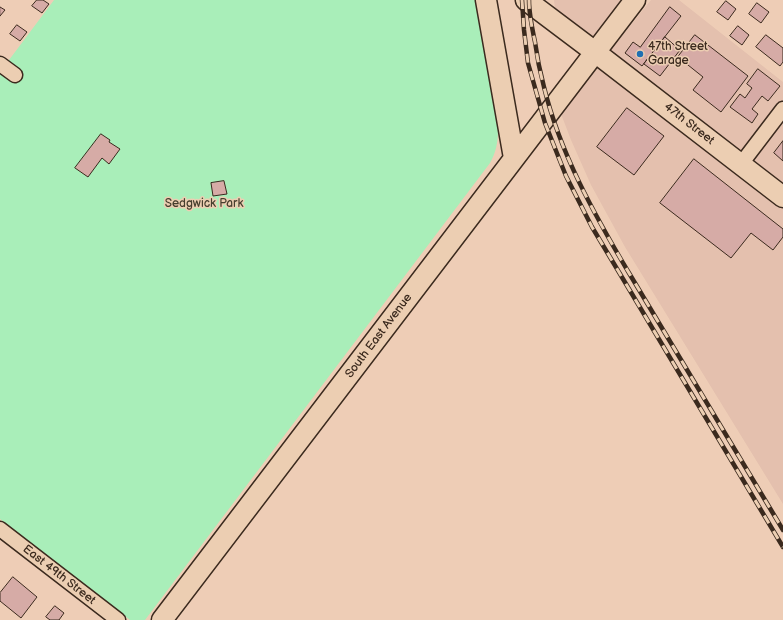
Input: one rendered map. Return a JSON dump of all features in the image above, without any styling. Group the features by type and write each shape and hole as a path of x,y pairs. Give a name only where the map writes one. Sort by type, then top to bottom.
{"main road":[{"path":"486,0 514,158"},
{"name":"47th Street","path":"526,0 783,197"},
{"name":"South East Avenue","path":"162,620 635,0"}],"street":[{"path":"0,64 15,75"},
{"path":"741,164 783,109"},
{"name":"East 49th Street","path":"0,530 118,620"}],"shaded area":[{"path":"554,0 631,0 595,48 556,18"},
{"path":"651,0 679,0 783,82 783,185 610,51"},
{"path":"596,58 783,205 783,504 625,247 591,185 571,140 558,106"}],"green space":[{"name":"Sedgwick Park","path":"54,0 476,0 498,130 498,139 494,155 490,163 145,620 130,620 0,519 0,72"}],"building":[{"path":"37,0 43,0 49,4 42,13 32,6"},
{"path":"726,1 736,9 728,20 717,12"},
{"path":"757,3 769,12 761,23 749,14"},
{"path":"0,7 5,10 0,16"},
{"path":"670,7 681,16 642,66 625,53 633,42 640,47"},
{"path":"17,25 27,32 20,41 10,34"},
{"path":"738,26 749,35 742,45 730,36"},
{"path":"695,35 748,76 721,112 693,90 703,77 678,57"},
{"path":"766,35 783,48 783,62 780,66 756,47"},
{"path":"665,37 680,50 660,76 644,64"},
{"path":"758,69 780,86 768,101 762,96 752,109 758,114 752,123 730,107 740,94 745,98 752,88 747,84"},
{"path":"627,108 664,136 634,175 597,147"},
{"path":"101,134 110,140 109,142 120,149 109,164 102,158 88,177 75,168"},
{"path":"783,141 783,161 774,153"},
{"path":"694,159 783,229 783,237 773,250 751,233 731,258 660,203"},
{"path":"224,181 227,194 213,196 211,183"},
{"path":"13,577 37,597 21,618 0,601 0,593"},
{"path":"55,606 64,613 59,620 50,620 46,617"}],"railway":[{"path":"522,0 528,63 545,123 566,176 592,227 783,547"},
{"path":"529,0 531,21 544,87 559,136 579,183 616,251 783,530"}],"place":[{"name":"47th Street Garage","path":"640,54"}]}
